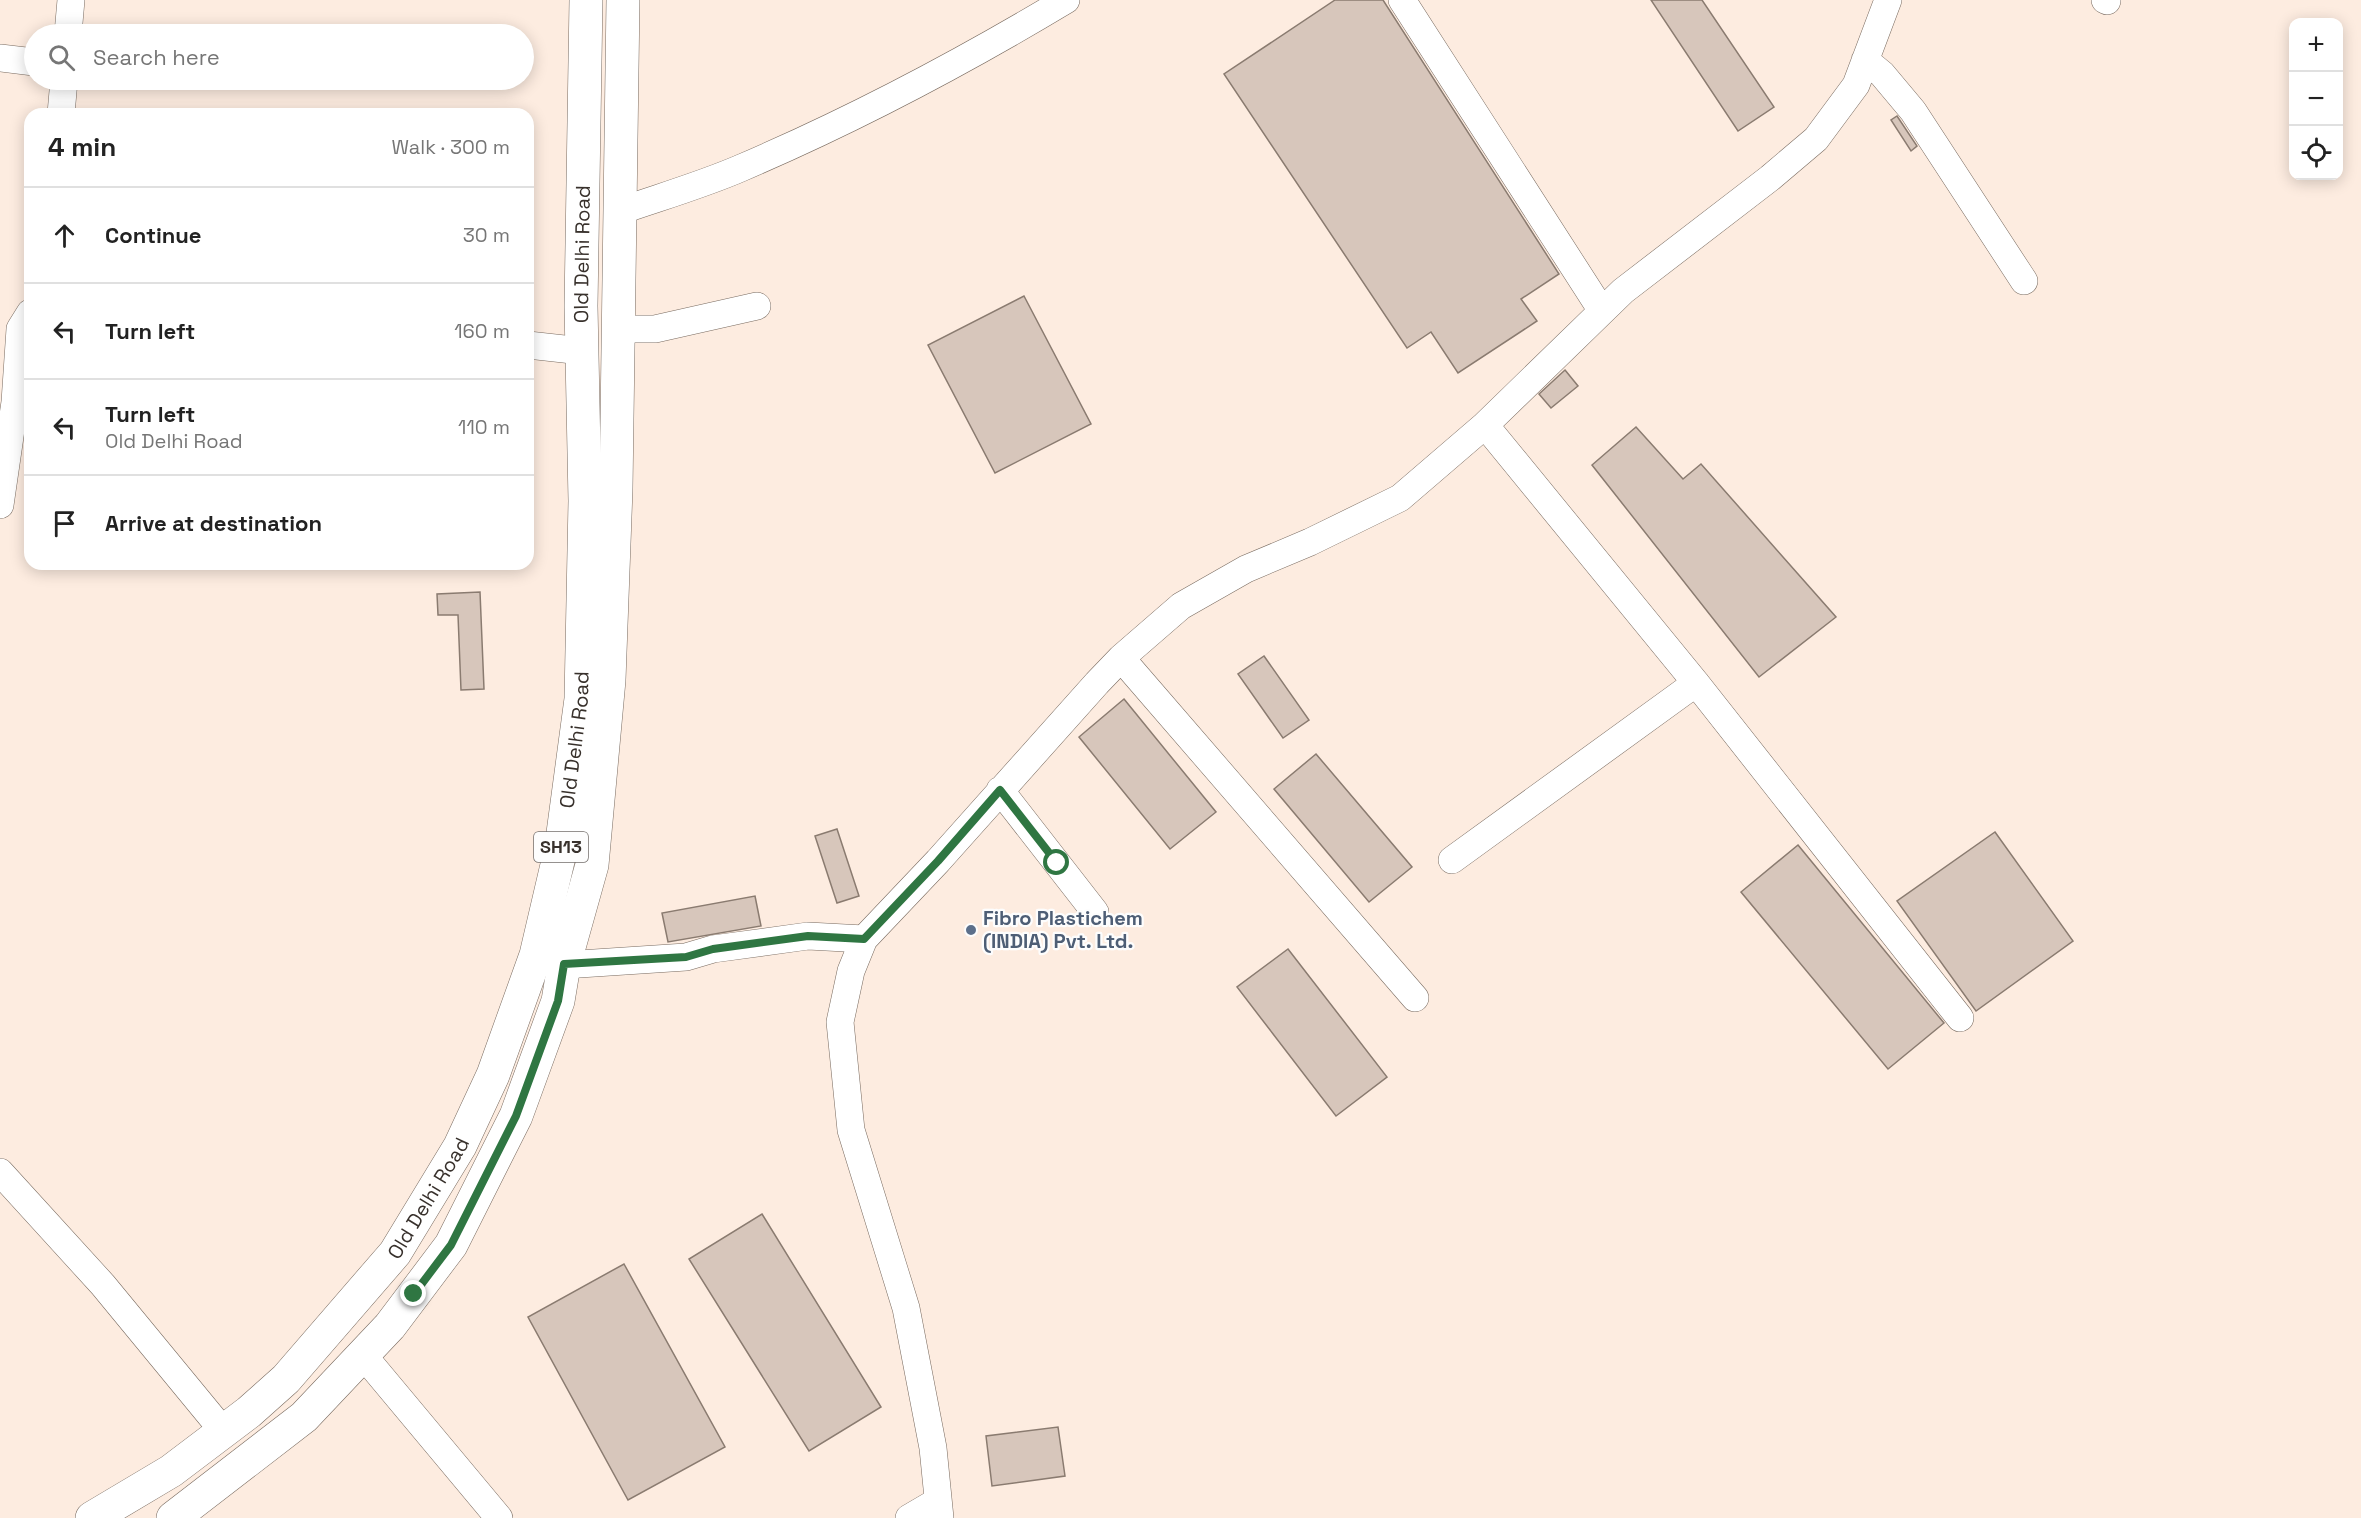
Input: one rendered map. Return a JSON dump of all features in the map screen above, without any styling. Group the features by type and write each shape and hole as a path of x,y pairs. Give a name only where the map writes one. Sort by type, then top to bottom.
{"main road":[{"name":"Old Delhi Road","path":"92,1518 171,1471 224,1432 286,1379 395,1252 460,1146 493,1075 536,955 561,848 581,699 585,501 582,351 586,0"},
{"name":"Old Delhi Road","path":"173,1518 304,1417 390,1326 451,1245 516,1116 558,1001 564,964 592,865 609,680 616,489 623,0"}],"street":[{"path":"69,24 71,0"},
{"path":"620,211 739,169 849,118 1016,30 1066,0"},
{"path":"1402,0 1602,311"},
{"path":"909,1518 939,1509 933,1448 906,1308 851,1130 840,1022 851,971 864,939 938,861 1121,658 1181,606 1246,569 1310,542 1400,498 1485,425 1623,291 1770,178 1816,139 1856,85 1888,0"},
{"path":"0,58 24,61"},
{"path":"1865,60 1882,74 1913,111 2024,281"},
{"path":"62,108 63,90"},
{"path":"618,329 655,329 757,306"},
{"path":"0,505 15,402 20,329 24,323"},
{"path":"534,346 582,351"},
{"path":"1485,425 1696,683 1960,1018"},
{"path":"1121,658 1415,998"},
{"path":"1452,860 1696,683"},
{"path":"1000,790 1095,912"},
{"path":"564,964 686,957 713,949 808,936 864,939"},
{"path":"0,1172 103,1285 224,1432"},
{"path":"363,1355 492,1516"}],"building":[{"path":"1335,0 1383,0 1559,274 1521,299 1537,321 1458,373 1431,332 1407,348 1224,74"},
{"path":"1651,0 1702,0 1774,107 1738,131"},
{"path":"1897,116 1917,146 1911,151 1891,120"},
{"path":"1024,296 1091,424 995,473 928,345"},
{"path":"1565,370 1578,386 1551,408 1539,394"},
{"path":"1636,427 1683,479 1701,464 1836,617 1759,677 1592,465"},
{"path":"480,592 484,689 461,690 458,615 438,615 437,594"},
{"path":"1264,656 1309,720 1283,738 1238,674"},
{"path":"1124,699 1216,812 1170,849 1079,737"},
{"path":"1316,754 1412,867 1369,902 1274,789"},
{"path":"837,829 859,896 837,903 815,836"},
{"path":"1995,832 2073,941 1976,1011 1897,901"},
{"path":"1798,845 1944,1023 1888,1069 1741,892"},
{"path":"755,896 761,926 668,942 662,913"},
{"path":"1288,949 1387,1077 1336,1116 1237,987"},
{"path":"762,1214 881,1407 809,1451 689,1259"},
{"path":"624,1264 725,1447 628,1500 528,1317"},
{"path":"1058,1427 1065,1476 992,1486 986,1436"}],"place":[{"name":"Fibro Plastichem (INDIA) Pvt. Ltd.","path":"971,930"}],"route":[{"path":"414,1294 451,1245 516,1116 558,1001 564,964 686,957 713,949 808,936 864,939 938,861 1000,790 1057,863"}]}
